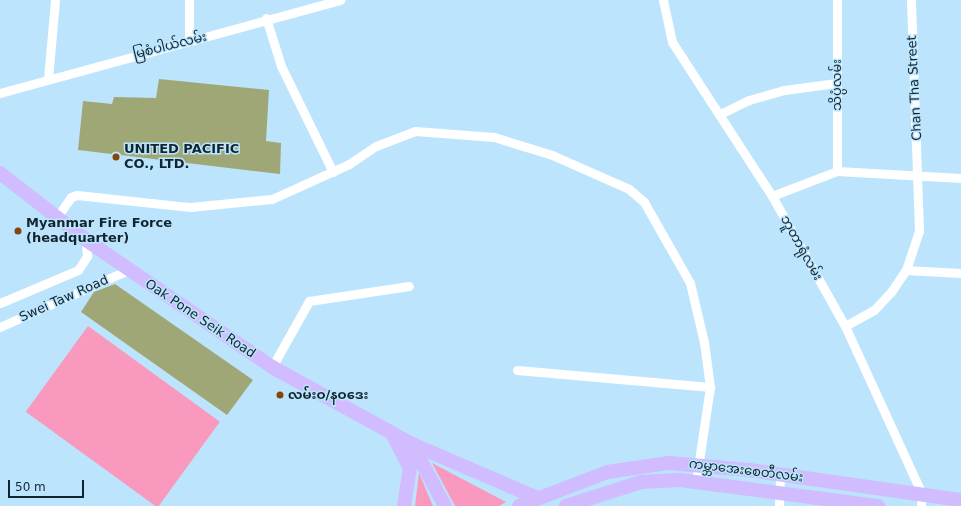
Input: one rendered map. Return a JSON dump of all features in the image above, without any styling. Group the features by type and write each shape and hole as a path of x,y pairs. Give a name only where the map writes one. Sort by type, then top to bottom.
{"main road":[{"name":"Oak Pone Seik Road","path":"0,173 86,240 128,270 272,367 412,444 535,497"},
{"path":"392,433 410,468 404,506"},
{"path":"412,444 445,506"},
{"name":"ကမ္ဘာအေးစေတီလမ်း","path":"519,506 535,497 627,468 699,465 780,474 921,500 961,500"},
{"name":"ကမ္ဘာအေးစေတီလမ်း","path":"566,506 641,482 696,481 779,491 878,506"}],"street":[{"path":"48,79 55,0"},
{"path":"189,0 189,41"},
{"name":"မြစံပါယ်လမ်း","path":"0,93 189,41 266,18 341,0"},
{"name":"ဘူတာရုံလမ်း","path":"663,0 672,42 772,196 845,326 921,500"},
{"name":"သိပ္ပံလမ်း","path":"837,0 837,171"},
{"name":"Chan Tha Street","path":"906,270 919,231 920,175 911,0"},
{"path":"266,18 281,66 333,172"},
{"path":"720,114 749,100 784,90 837,83"},
{"path":"57,217 71,197 78,195 190,207 272,199 333,172 376,146 415,131 494,137 552,155 629,190 644,202 690,283 704,342 710,387 696,481"},
{"path":"772,196 837,171 961,178"},
{"name":"Swei Taw Road","path":"0,303 78,270 87,256 86,240"},
{"name":"Swei Taw Road","path":"0,327 128,270"},
{"path":"845,326 874,310 906,270 961,272"},
{"path":"272,367 309,301 409,286"},
{"path":"517,370 710,387"},
{"path":"779,506 780,474"}],"shaded area":[{"path":"88,326 220,422 159,506 155,506 26,412"},
{"path":"432,463 506,502 499,506 455,506"},
{"path":"419,473 433,506 415,506"}],"building":[{"path":"159,79 269,90 266,141 281,143 280,174 78,150 83,101 112,104 114,97 156,98"},
{"path":"115,284 253,380 227,415 81,312 94,292"}],"place":[{"name":"UNITED PACIFIC CO., LTD.","path":"116,157"},
{"name":"Myanmar Fire Force (headquarter)","path":"18,231"},
{"name":"လမ်းဝ/နဝဒေး","path":"280,395"}]}
